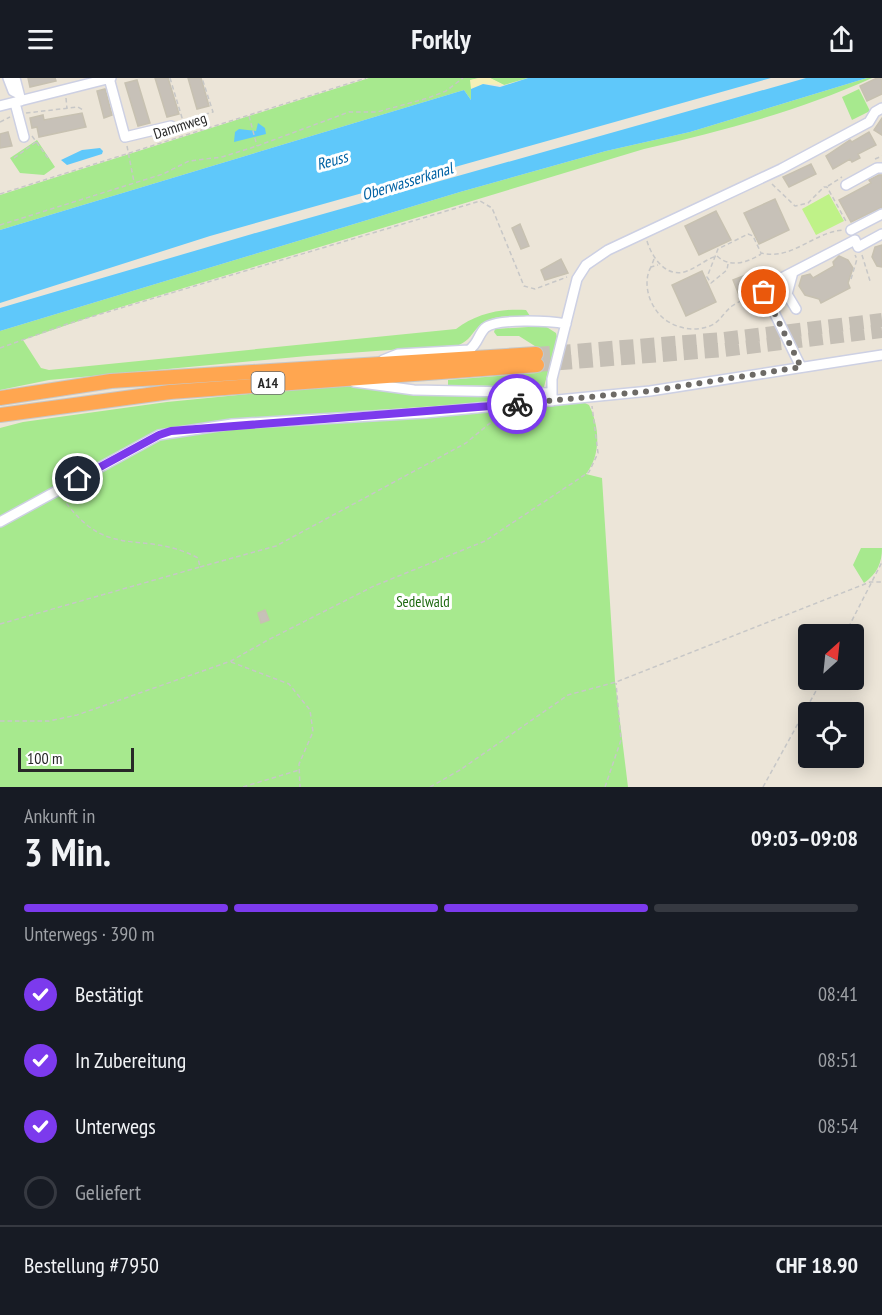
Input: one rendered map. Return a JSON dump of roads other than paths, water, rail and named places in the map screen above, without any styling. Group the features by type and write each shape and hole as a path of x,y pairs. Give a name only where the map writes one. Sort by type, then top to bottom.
{"highway":[{"name":"A14","path":"0,404 145,381 378,362 537,359 170,392 0,415"},
{"name":"A14","path":"0,398 111,381 145,381"}],"street":[{"path":"8,78 18,99"},
{"path":"15,78 18,114 26,135"},
{"path":"0,106 18,99 92,80 110,78 125,137 171,126"},
{"path":"552,397 552,379 577,279 586,265 596,256 766,176 869,122 875,112 882,108"},
{"path":"846,185 877,168 882,168"},
{"path":"851,230 882,214"},
{"path":"801,367 764,292 766,286 855,240 858,247 882,234"},
{"path":"794,272 787,294 796,309"},
{"path":"378,362 398,354 469,350 477,344 485,328 494,324 546,321 566,324"},
{"path":"334,378 393,389 590,398 882,355"},
{"path":"0,522 159,435 171,431 513,405 552,397"}],"water":[{"name":"Reuss","path":"528,78 771,78 210,236 0,303 0,230 464,90 471,100 471,89 483,84 500,87"},
{"path":"806,78 867,78 690,132 606,151 460,192 0,331 0,308 252,234"},
{"path":"258,123 265,128 266,134 234,142 235,132 239,129 256,131"},
{"path":"100,148 103,151 102,154 67,165 61,160 82,150"}],"tunnel":[{"path":"536,354 723,339 882,320"},
{"path":"537,365 724,350 882,331"}],"water label":[{"name":"Oberwasserkanal","path":"407,181"}],"park label":[{"name":"Sedelwald","path":"423,602"}]}
